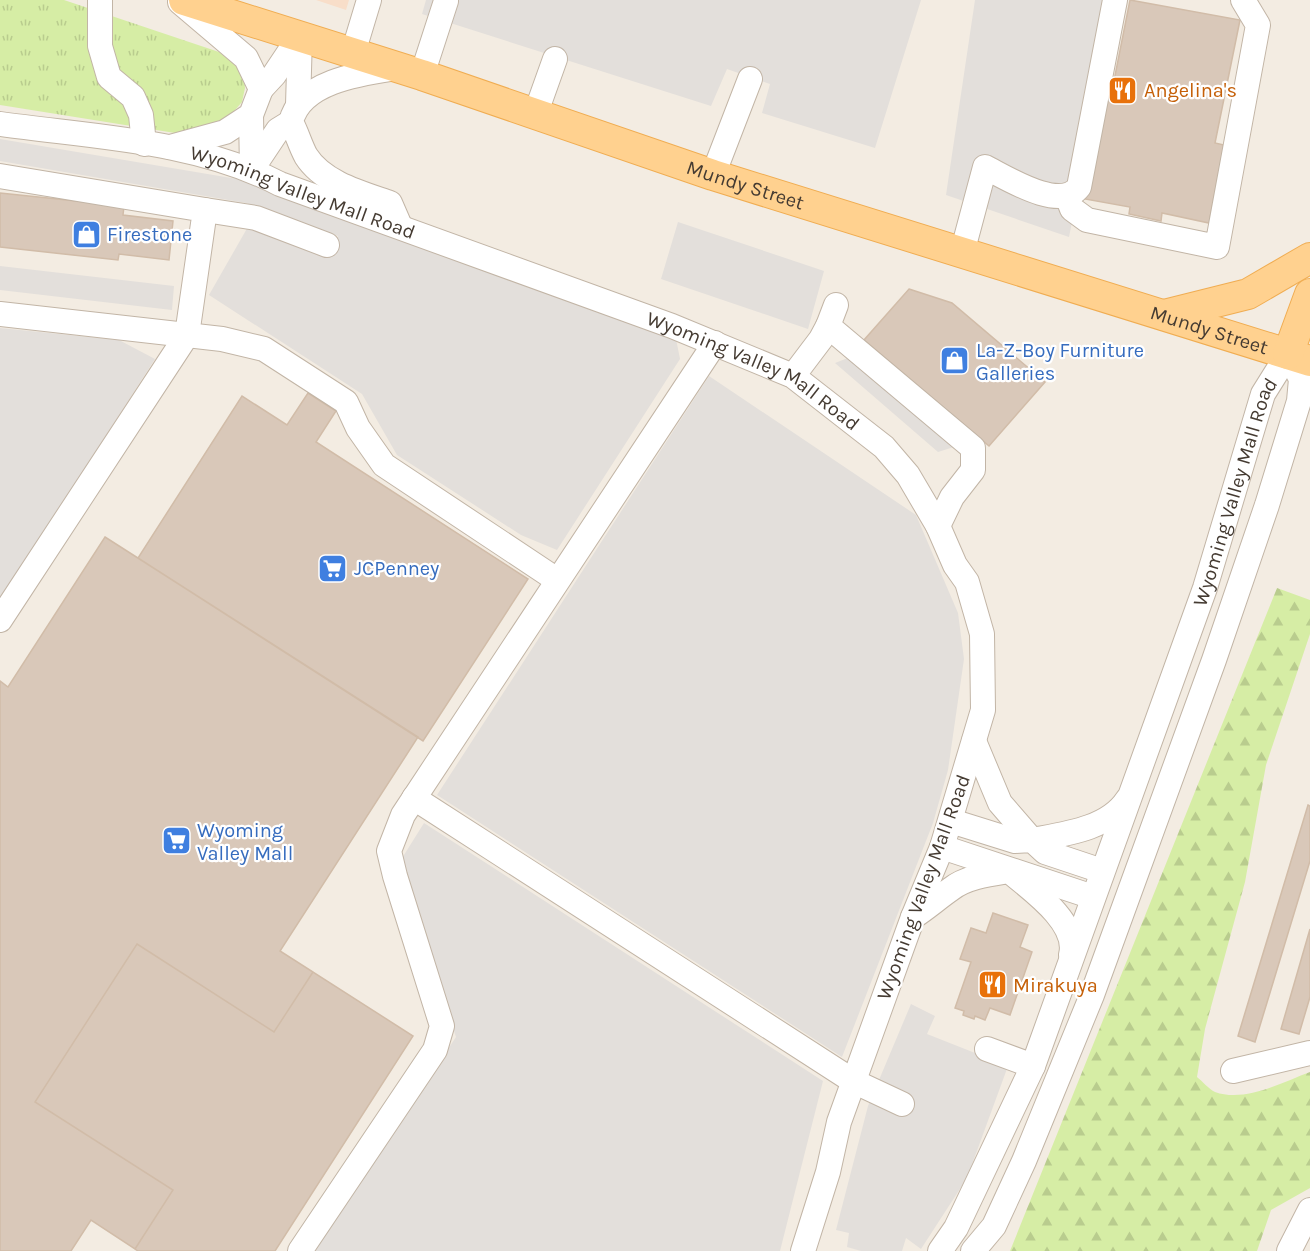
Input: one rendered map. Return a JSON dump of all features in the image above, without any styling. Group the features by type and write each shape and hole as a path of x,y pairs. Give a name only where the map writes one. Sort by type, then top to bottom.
{"main road":[{"name":"Mundy Street","path":"184,0 410,71 713,175 1299,357"},
{"path":"1164,315 1248,294 1310,258"},
{"path":"1299,357 1310,294"}],"lane":[{"path":"100,0 100,46 109,77 133,97 141,115 144,144"},
{"path":"178,0 246,58 261,89"},
{"path":"216,0 260,24"},
{"path":"353,53 369,0"},
{"path":"962,253 985,167 1036,192 1066,196 1074,193 1079,187 1115,0"},
{"path":"1066,196 1078,216 1087,220 1217,247 1258,25 1243,0"},
{"path":"252,169 278,129 333,81 410,71 446,1"},
{"path":"252,169 249,142 251,115 261,89 274,75 300,36"},
{"path":"300,36 295,113 302,148 314,167 338,182 390,203 400,225"},
{"path":"535,115 555,59"},
{"path":"713,175 750,79"},
{"path":"169,147 225,132 251,115"},
{"name":"Wyoming Valley Mall Road","path":"0,124 169,147 252,169 280,184 400,225 715,342 793,376 884,447 908,475 938,526 955,565 967,582 982,634 983,710 942,847 913,917 839,1122 803,1251"},
{"path":"0,176 256,218 327,245"},
{"path":"0,620 187,335 205,210"},
{"path":"0,314 249,343 264,349 346,402 358,428 384,465 557,580"},
{"path":"793,376 821,339 832,316 965,439 973,448 973,470 952,497 938,526"},
{"path":"300,1251 435,1050 442,1026 389,851 394,834 414,798 557,580 594,529 715,342"},
{"name":"Wyoming Valley Mall Road","path":"956,1228 1033,1066 1205,588 1263,394 1299,357"},
{"name":"Wyoming Valley Mall Road","path":"973,1251 994,1226 1019,1172 1092,994 1214,660 1267,505 1299,401 1301,380 1299,357"},
{"path":"974,741 1000,803 1032,840 1045,852 1102,871"},
{"path":"951,820 1014,841 1032,840 1102,823 1122,808 1134,788"},
{"path":"414,798 853,1081 902,1104"},
{"path":"942,847 1093,897"},
{"path":"913,917 933,905 952,887 986,875 1009,871"},
{"path":"1009,871 1042,899 1069,928 1073,945 1067,970"},
{"path":"987,1049 1033,1066"},
{"path":"1233,1071 1310,1053"},
{"path":"1289,1251 1310,1210"},
{"path":"815,1214 823,1251"},
{"path":"929,1251 956,1228"},
{"path":"939,1251 956,1228"}],"shaded area":[{"path":"316,0 349,0 346,10"},
{"path":"426,0 921,0 875,148 762,113 770,84 727,69 711,106 422,14"},
{"path":"975,0 1117,0 1069,237 946,195"},
{"path":"0,139 249,181 676,339 680,359 557,550 521,535 397,455 362,394 209,295 249,225 331,255 338,236 246,203 0,161"},
{"path":"678,222 824,271 808,329 661,279"},
{"path":"0,266 174,286 172,310 0,290"},
{"path":"0,328 119,340 155,359 0,601"},
{"path":"853,356 957,446 938,452 835,363"},
{"path":"709,376 916,515 958,613 964,659 948,770 933,823 842,1057 437,795"},
{"path":"424,823 823,1081 780,1251 314,1251 456,1037 399,863"},
{"path":"911,1004 935,1016 927,1034 1008,1066 967,1178 921,1249 906,1238 902,1251 861,1251 847,1247 849,1233 836,1230 868,1106"}],"green space":[{"path":"0,0 64,0 219,52 236,65 243,75 245,88 242,102 223,124 175,133 0,105"},
{"path":"1277,588 1310,600 1310,634 1266,765 1245,882 1205,1029 1197,1077 1215,1092 1239,1095 1264,1090 1310,1072 1310,1188 1271,1210 1257,1251 1010,1251"}],"building":[{"path":"1130,0 1240,20 1215,143 1224,145 1209,223 1162,213 1161,221 1129,214 1130,207 1085,199 1106,96 1111,96"},
{"name":"Firestone","path":"0,193 124,206 123,215 173,221 169,260 119,254 118,260 0,247"},
{"name":"La-Z-Boy Furniture Galleries","path":"909,289 952,303 1045,382 989,446 864,340"},
{"name":"JCPenney","path":"308,393 336,411 316,442 528,579 423,741 138,558 242,396 287,425"},
{"name":"Wyoming Valley Mall","path":"105,537 418,737 280,951 313,972 274,1032 137,944 35,1102 173,1190 135,1249 91,1220 71,1251 0,1251 0,681 8,687"},
{"path":"1308,805 1310,806 1310,861 1255,1042 1238,1036"},
{"name":"Mirakuya","path":"993,913 1028,925 1020,947 1032,952 1010,1015 990,1008 985,1020 975,1016 974,1019 963,1015 964,1011 955,1008 971,962 960,959 971,928 986,933"},
{"path":"1310,929 1310,997 1299,1034 1281,1029"},
{"path":"137,944 274,1032 313,972 413,1036 275,1251 138,1251 135,1249 173,1190 35,1102"}],"place":[{"name":"Angelina's","path":"1123,90"},
{"name":"Firestone","path":"86,234"},
{"name":"La-Z-Boy Furniture Galleries","path":"955,361"},
{"name":"JCPenney","path":"333,568"},
{"name":"Wyoming Valley Mall","path":"176,841"},
{"name":"Mirakuya","path":"992,985"}]}
